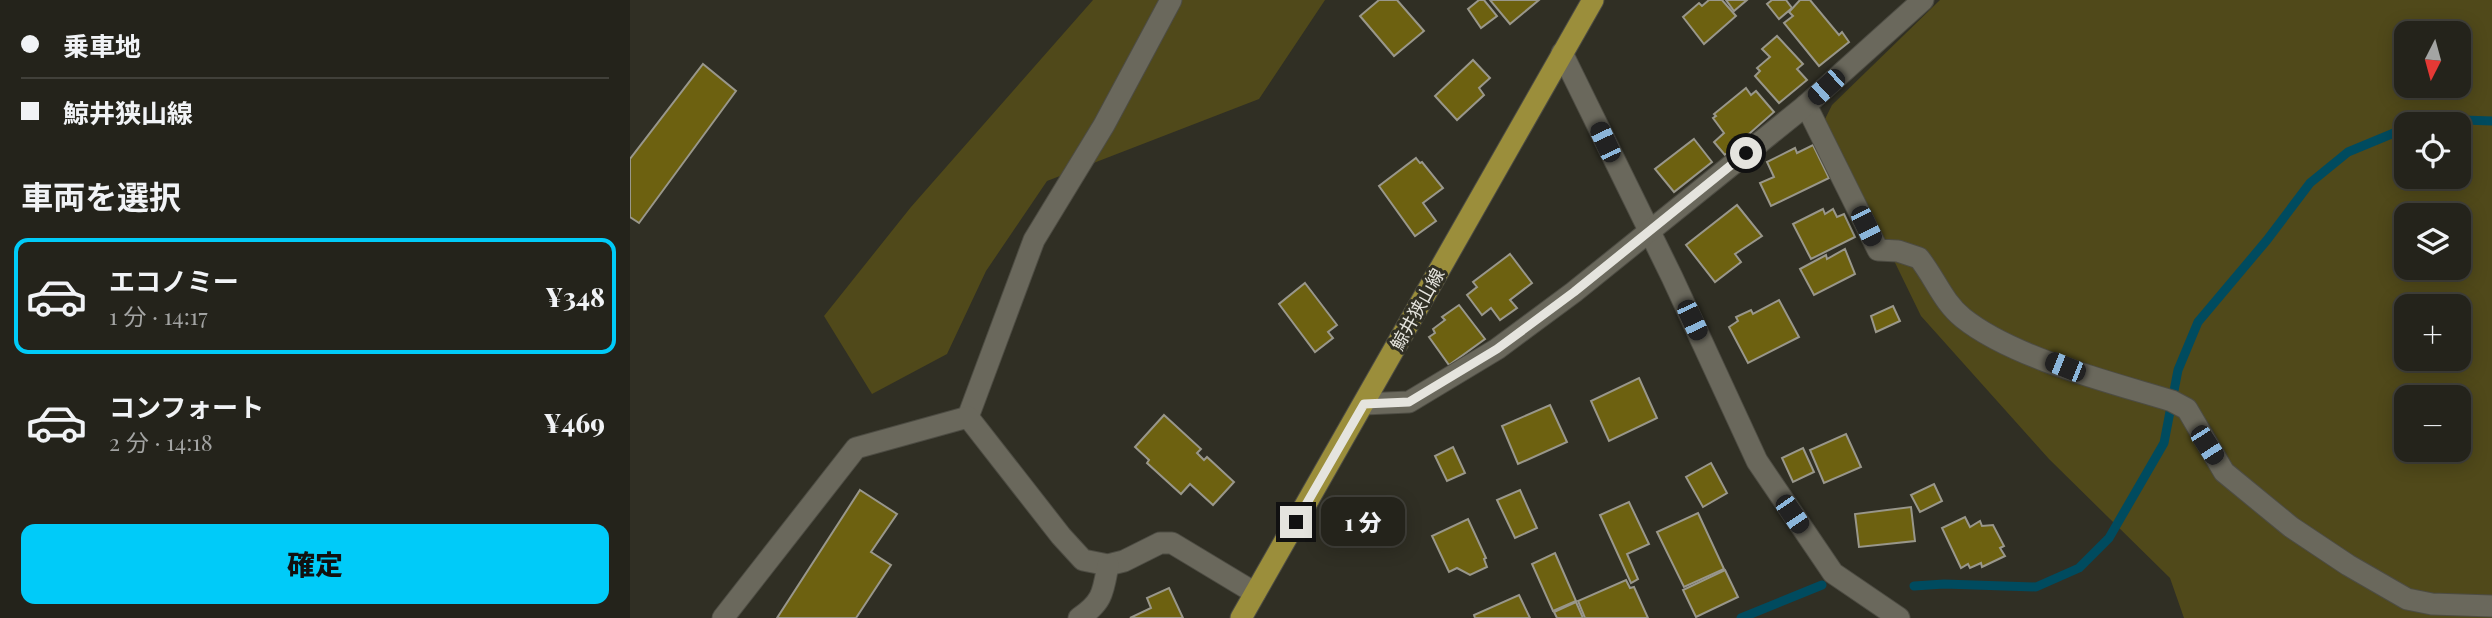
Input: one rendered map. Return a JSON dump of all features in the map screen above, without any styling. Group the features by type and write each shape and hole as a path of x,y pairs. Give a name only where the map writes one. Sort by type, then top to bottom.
{"main road":[{"name":"鯨井狭山線","path":"1241,618 1593,0"}],"street":[{"path":"968,416 1034,240 1104,125 1171,0"},
{"path":"1364,404 1409,402 1497,349 1574,292 1806,105 1923,0"},
{"path":"1562,53 1672,277 1757,461 1833,573 1899,618"},
{"path":"1806,105 1878,250 1898,251 1919,258 1942,296 1962,318 2013,346 2065,367 2172,401 2187,410 2224,472 2291,527 2348,565 2407,599 2432,604 2492,606"},
{"path":"723,618 856,449 968,416"},
{"path":"968,416 1083,559 1108,565 1124,561 1160,543 1172,543 1255,593"},
{"path":"1079,618 1096,607 1102,594 1108,565"}],"shaded area":[{"path":"1093,0 1325,0 1259,99 1047,181 986,271 947,354 872,394 824,316 911,207"},
{"path":"1940,0 2492,0 2492,618 2184,618 2170,578 2049,459 1921,316 1825,119 1832,105"}],"building":[{"path":"1379,0 1397,0 1424,31 1394,56 1360,16"},
{"path":"1479,0 1484,0 1497,16 1481,28 1468,9"},
{"path":"1490,0 1539,0 1510,24"},
{"path":"1709,0 1722,0 1736,16 1704,44 1683,17 1699,3 1702,6"},
{"path":"1726,0 1747,0 1734,11"},
{"path":"1772,0 1786,0 1792,8 1779,19 1767,4"},
{"path":"1800,0 1810,0 1839,35 1842,32 1849,42 1819,66 1784,23 1793,16 1789,12"},
{"path":"1777,36 1803,64 1797,69 1807,80 1779,103 1755,76 1760,71 1757,68 1770,57 1762,49"},
{"path":"1473,60 1490,78 1479,88 1484,95 1457,120 1435,96"},
{"path":"703,64 736,91 639,223 630,217 630,159"},
{"path":"1746,88 1751,95 1756,91 1774,112 1725,155 1714,142 1724,133 1713,118 1716,116 1714,114"},
{"path":"1694,139 1712,162 1674,192 1655,169"},
{"path":"1813,145 1829,178 1771,206 1760,183 1774,177 1767,162 1795,148 1797,153"},
{"path":"1416,158 1443,188 1423,203 1436,221 1415,236 1379,186"},
{"path":"1737,205 1762,236 1735,254 1741,262 1715,282 1686,245"},
{"path":"1823,209 1825,214 1833,209 1837,217 1844,214 1855,237 1811,259 1793,224"},
{"path":"1845,249 1855,274 1814,295 1800,269 1826,255 1827,259"},
{"path":"1510,254 1532,283 1510,300 1517,308 1500,320 1491,308 1482,315 1467,295 1477,287 1473,282"},
{"path":"1305,283 1337,325 1328,332 1333,338 1315,352 1279,304"},
{"path":"1779,300 1799,337 1748,363 1729,327 1738,321 1736,317 1751,310 1753,314"},
{"path":"1459,305 1485,339 1449,365 1429,337 1435,333 1433,329 1445,320 1442,317"},
{"path":"1893,306 1900,321 1876,332 1871,316"},
{"path":"1639,378 1657,418 1609,441 1591,401"},
{"path":"1550,405 1567,442 1518,464 1502,426"},
{"path":"1164,415 1201,449 1197,453 1204,460 1207,457 1234,482 1213,505 1190,484 1181,494 1147,463 1149,460 1135,447"},
{"path":"1846,434 1861,467 1824,483 1810,450"},
{"path":"1453,447 1465,473 1447,481 1435,456"},
{"path":"1803,448 1814,472 1793,482 1782,458"},
{"path":"1711,463 1727,493 1703,507 1686,477"},
{"path":"1934,484 1942,501 1920,512 1911,495"},
{"path":"860,490 897,514 871,552 891,565 856,618 777,618"},
{"path":"1520,490 1537,528 1515,538 1497,500"},
{"path":"1629,502 1649,544 1627,554 1638,579 1631,583 1600,515"},
{"path":"1911,507 1915,541 1859,547 1855,514"},
{"path":"1698,513 1724,569 1684,587 1657,532"},
{"path":"1965,517 1970,527 1980,521 1982,526 1993,525 2004,546 2000,548 2005,556 1982,567 1981,563 1970,568 1968,564 1961,568 1942,528"},
{"path":"1468,519 1486,558 1487,567 1470,575 1457,568 1449,572 1432,536"},
{"path":"1555,553 1576,601 1553,611 1532,564"},
{"path":"1725,570 1738,597 1696,617 1683,590"},
{"path":"1626,580 1630,588 1634,587 1648,618 1585,618 1578,601"},
{"path":"1169,588 1183,618 1130,618 1151,608 1147,598"},
{"path":"1519,595 1530,618 1475,618 1474,615"},
{"path":"1576,602 1583,618 1557,618 1554,612"}],"waterway":[{"path":"2471,120 2492,121"},
{"path":"1914,586 1944,584 2036,587 2079,568 2109,538 2164,443 2178,370 2198,322 2267,240 2310,183 2348,152 2394,133"},
{"path":"1741,618 1822,585"}],"route":[{"path":"1296,522 1364,404 1409,402 1497,349 1574,292 1746,153"}]}
